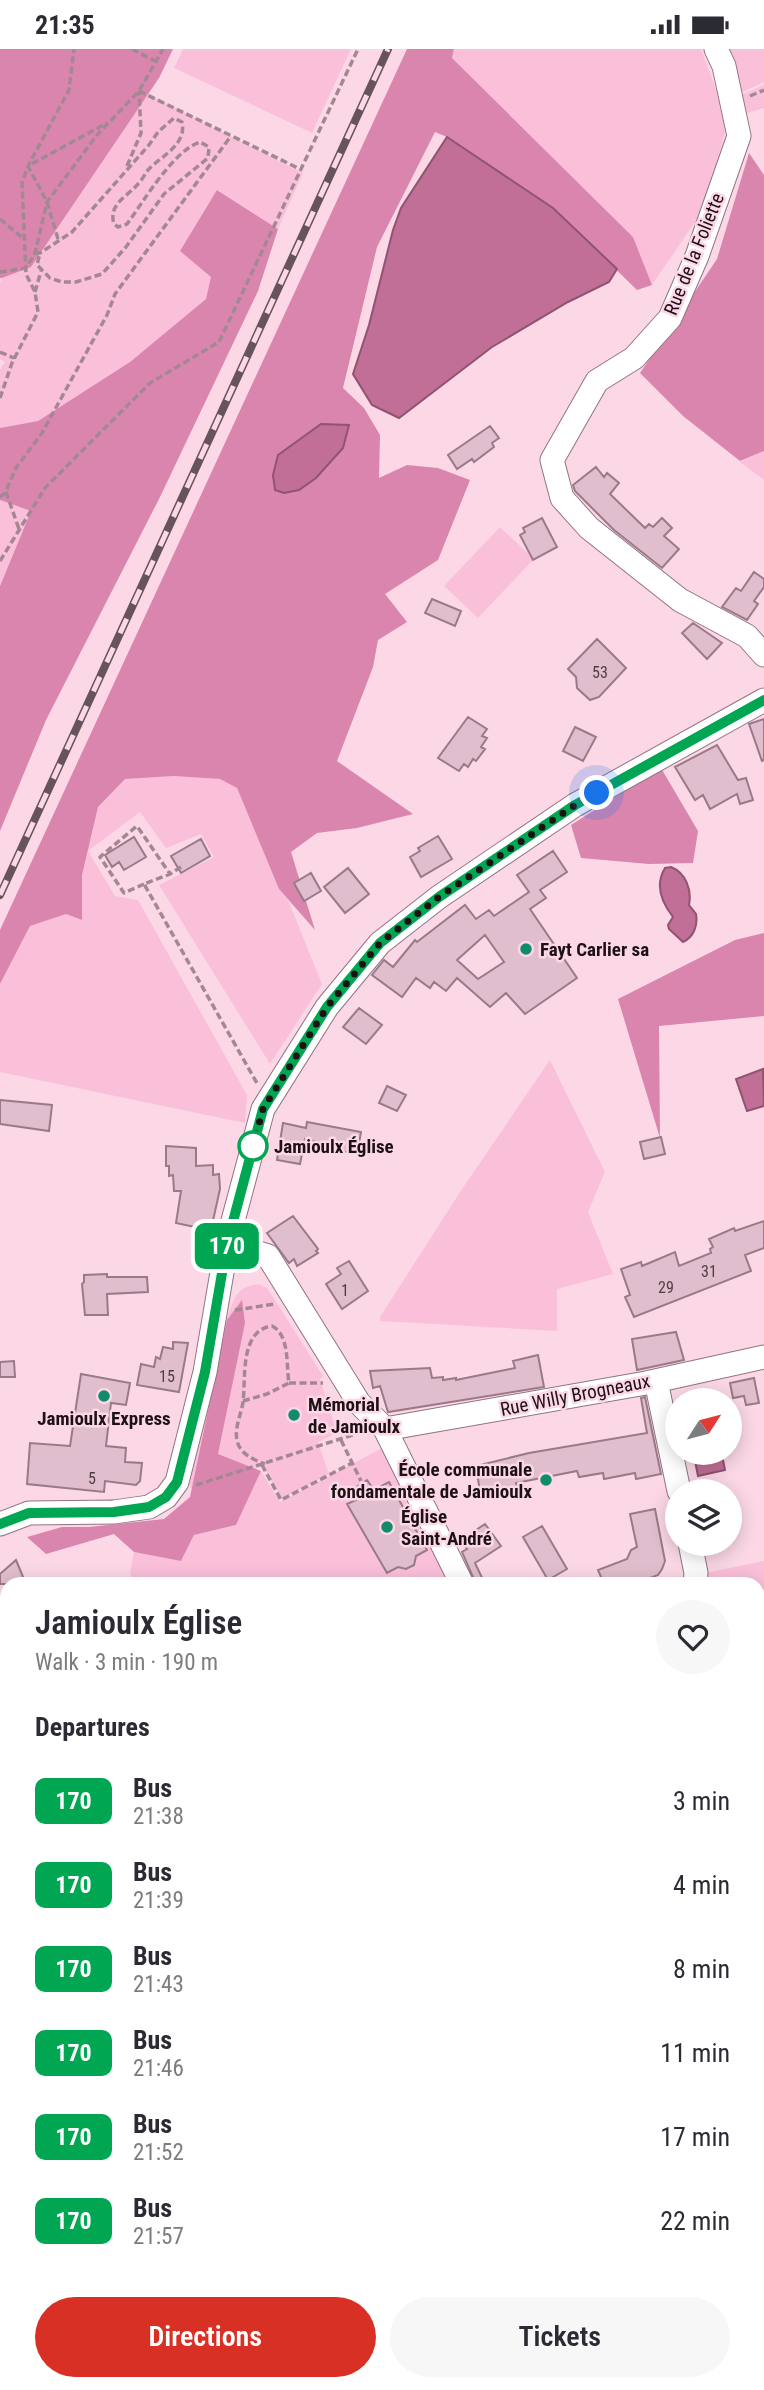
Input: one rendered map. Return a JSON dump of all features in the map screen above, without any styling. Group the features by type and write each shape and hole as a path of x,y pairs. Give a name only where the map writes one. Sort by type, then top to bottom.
{"street":[{"name":"Rue de la Foliette","path":"716,49 724,66 739,137 697,257 670,318 634,358 597,381 552,460 562,498 589,528 680,600 747,636 764,655"},
{"path":"0,1524 29,1513 114,1512 149,1507 166,1497 177,1482 205,1372 227,1244 263,1109 327,1007 380,943 439,897 575,805 764,699"},
{"path":"227,1244 268,1256 359,1403 383,1427 458,1577"},
{"name":"Rue Willy Brogneaux","path":"383,1427 656,1381 764,1357"},
{"path":"656,1381 676,1479"},
{"path":"692,1556 695,1577"}],"path":[{"path":"0,398 14,359 38,312 35,292 26,274 22,183 28,166 69,90 75,49"},
{"path":"132,49 157,62"},
{"path":"0,272 26,268 38,253 72,232 158,132 174,118 179,119 184,130 180,139 149,169 139,183 118,201 112,221 118,227 127,224 177,156 191,145 200,142 209,147 208,158 164,194 102,275 76,282 62,282 41,271 37,261 38,253 47,202 97,135 139,91 163,49"},
{"path":"0,561 45,488 150,383 219,342 358,49"},
{"path":"139,91 302,170"},
{"path":"125,172 141,134 139,91"},
{"path":"28,166 111,121"},
{"path":"0,497 16,468 42,433 107,315 115,294 231,136"},
{"path":"208,158 213,161"},
{"path":"28,166 47,202 58,239"},
{"path":"0,219 24,240"},
{"path":"35,292 41,271"},
{"path":"0,352 14,359"},
{"path":"6,490 19,529"},
{"path":"170,874 137,826 100,857 124,893 170,874 181,867"},
{"path":"144,884 251,1077 269,1101"},
{"path":"215,1313 274,1304 293,1295"},
{"path":"289,1383 281,1332 272,1327 261,1329 244,1361 243,1401 236,1435 238,1445 247,1456 263,1465 281,1500 352,1463"},
{"path":"243,1401 267,1394 289,1383 317,1385 345,1378"},
{"path":"177,1482 197,1486 383,1427"},
{"path":"341,1440 361,1481"}],"shaded area":[{"path":"0,49 173,49 159,78 31,267 2,278 0,278"},
{"path":"183,49 351,49 312,133 174,68"},
{"path":"407,49 454,49 452,58 633,237 652,285 637,290 553,208 447,137 435,132 377,247 343,388 364,408 380,435 379,478 407,465 438,468 470,480 438,560 385,594 407,622 378,640 373,667 337,761 413,814 357,828 317,833 291,852 315,930 279,889 237,788 220,779 174,776 125,779 98,807 82,875 82,920 66,914 30,926 0,984 0,930"},
{"path":"454,49 701,49 728,121 704,209 652,285 633,237 452,58"},
{"path":"719,49 764,49 764,82 741,93"},
{"path":"764,85 764,108 741,115 738,96"},
{"path":"148,94 303,173 278,229 218,190 212,277 206,299 130,362 38,421 0,428 0,370 5,362 0,359 2,278 31,267"},
{"path":"447,137 553,208 617,269 609,282 568,302 492,347 399,418 372,405 353,374 401,208"},
{"path":"749,153 764,175 764,451 740,461 683,416 640,373 717,259"},
{"path":"217,190 278,229 258,291 160,497 46,720 0,831 0,586 31,511 0,500 0,428 38,421 130,362 206,299 211,277 180,251"},
{"path":"321,424 349,425 343,448 316,478 299,490 284,493 275,490 273,475 278,455"},
{"path":"764,451 764,480 740,462"},
{"path":"0,500 31,511 0,586"},
{"path":"500,527 534,559 478,618 444,586"},
{"path":"661,768 698,831 693,863 649,864 581,858 571,825"},
{"path":"174,776 220,779 237,788 279,889 288,900 322,984 270,1064 159,885 214,857 201,834 166,848 140,812 88,851 115,896 138,900 247,1095 245,1123 0,1072 0,984 30,926 66,914 82,920 82,875 98,807 125,779"},
{"path":"671,867 681,873 687,883 689,905 696,914 694,930 683,942 669,929 668,925 673,917 660,888 665,868"},
{"path":"764,933 764,1016 659,1026 660,1138 618,999 735,940"},
{"path":"550,1060 605,1172 588,1212 613,1274 557,1289 557,1331 380,1321 380,1317 460,1192"},
{"path":"763,1069 764,1106 747,1111 736,1079"},
{"path":"259,1284 268,1289 323,1376 320,1379 337,1433 318,1442 329,1474 282,1499 263,1466 198,1489 190,1488 202,1417 232,1304 243,1289"},
{"path":"242,1300 245,1323 218,1454 261,1471 236,1525 194,1535 181,1561 134,1552 114,1534 46,1554 27,1537 62,1527 89,1527 164,1519 190,1497 227,1320"},
{"path":"386,1446 445,1571 444,1577 131,1577 134,1552 181,1561 194,1535 236,1525 261,1471 280,1502"},
{"path":"696,1465 724,1465 725,1470 698,1476"},
{"path":"764,1561 764,1577 695,1575"}],"building":[{"path":"490,426 499,438 492,443 494,447 474,462 472,459 457,469 448,455"},
{"path":"596,467 604,477 607,473 619,483 610,494 645,528 649,524 653,527 662,518 672,528 664,536 679,549 662,568 614,530 575,491 573,485"},
{"path":"542,518 557,547 533,560 520,535 525,532 523,528"},
{"path":"754,572 764,579 764,587 754,601 758,604 747,620 722,607 736,588 741,591"},
{"path":"432,599 461,611 455,626 425,613"},
{"path":"693,623 722,643 707,659 682,633"},
{"path":"597,639 626,668 599,697 590,700 577,688 576,677 568,669"},
{"path":"468,717 487,729 482,736 487,738 481,747 485,749 476,761 473,759 468,767 464,764 459,771 438,758"},
{"path":"764,719 764,760 762,761 749,724"},
{"path":"575,727 596,737 583,761 563,751"},
{"path":"717,745 738,780 746,778 753,800 740,804 737,794 710,809 703,795 695,800 675,767"},
{"path":"438,836 452,859 421,877 410,857 420,851 418,848"},
{"path":"134,837 146,857 124,870 119,862 112,867 105,855"},
{"path":"201,839 210,856 181,873 171,856"},
{"path":"553,851 567,872 540,890 546,898 530,909 577,978 525,1014 506,993 490,1007 457,978 446,991 434,982 430,988 416,978 402,997 372,975 384,960 393,967 415,940 417,942 465,905 476,919 489,910 494,916 529,892 517,875","holes":["485,935 504,962 478,979 457,960"]},
{"path":"348,868 369,894 345,913 324,887"},
{"path":"311,873 321,891 304,901 294,883"},
{"path":"359,1008 382,1025 366,1044 343,1027"},
{"path":"387,1086 406,1095 397,1111 379,1103"},
{"path":"0,1100 52,1105 49,1131 0,1124"},
{"path":"307,1122 361,1132 357,1154 305,1139 300,1164 277,1160 283,1123 306,1128"},
{"path":"661,1137 665,1154 644,1159 640,1142"},
{"path":"166,1146 196,1148 196,1166 213,1165 213,1175 219,1174 220,1189 208,1243 192,1240 195,1227 176,1223 181,1191 174,1191 173,1175 169,1176"},
{"path":"293,1216 318,1249 318,1253 297,1266 294,1259 289,1263 267,1233"},
{"path":"764,1221 764,1248 745,1255 751,1271 634,1317 625,1297 630,1295 621,1269 641,1262 642,1266 675,1252 679,1266 711,1253 710,1249 713,1247 709,1239 734,1228 735,1231"},
{"path":"349,1261 368,1291 342,1309 326,1284 341,1274 337,1268"},
{"path":"107,1274 107,1277 147,1277 148,1292 107,1294 108,1315 85,1315 82,1284 84,1275"},
{"path":"676,1332 684,1360 637,1370 632,1339"},
{"path":"173,1342 188,1343 179,1392 137,1385 141,1364 154,1367 156,1357 160,1359 163,1347 173,1349"},
{"path":"538,1355 544,1387 388,1412 380,1386 373,1388 370,1371 430,1368 432,1378 456,1380 515,1368 513,1361"},
{"path":"14,1361 15,1377 0,1377 0,1362"},
{"path":"81,1374 130,1383 126,1405 111,1403 106,1446 126,1448 125,1462 142,1463 140,1481 136,1485 105,1481 104,1492 27,1484 30,1443 70,1446"},
{"path":"754,1378 759,1403 746,1405 742,1388 731,1388 730,1383"},
{"path":"645,1397 661,1474 636,1479 635,1473 604,1479 603,1473 579,1477 577,1471 516,1483 517,1487 480,1492 476,1466 529,1453 647,1433 641,1398"},
{"name":"Église Saint-André","path":"367,1480 374,1490 389,1482 427,1550 416,1556 414,1565 406,1569 398,1567 387,1573 347,1504 358,1499 352,1490"},
{"path":"655,1509 665,1561 662,1569 653,1577 601,1577 598,1570 627,1559 631,1550 637,1547 630,1514"},
{"path":"485,1524 501,1546 475,1563 482,1577 473,1577 462,1552 467,1549 461,1540"},
{"path":"542,1526 567,1569 553,1577 546,1577 523,1537"},
{"path":"16,1560 23,1577 0,1577"}],"railway":[{"path":"0,895 388,49"}],"bus line":[{"name":"170","path":"0,1524 29,1513 114,1512 149,1507 166,1497 177,1482 205,1372 227,1244 263,1109 327,1007 380,943 439,897 575,805 764,700"}],"place":[{"name":"Fayt Carlier sa","path":"526,949"},
{"name":"Jamioulx Église","path":"253,1146"},
{"name":"Jamioulx Express","path":"104,1396"},
{"name":"Mémorial de Jamioulx","path":"294,1415"},
{"name":"École communale fondamentale de Jamioulx","path":"546,1480"},
{"name":"Église Saint-André","path":"387,1527"}],"route":[{"path":"253,1146 263,1109 327,1007 380,943 439,897 597,793"}]}
